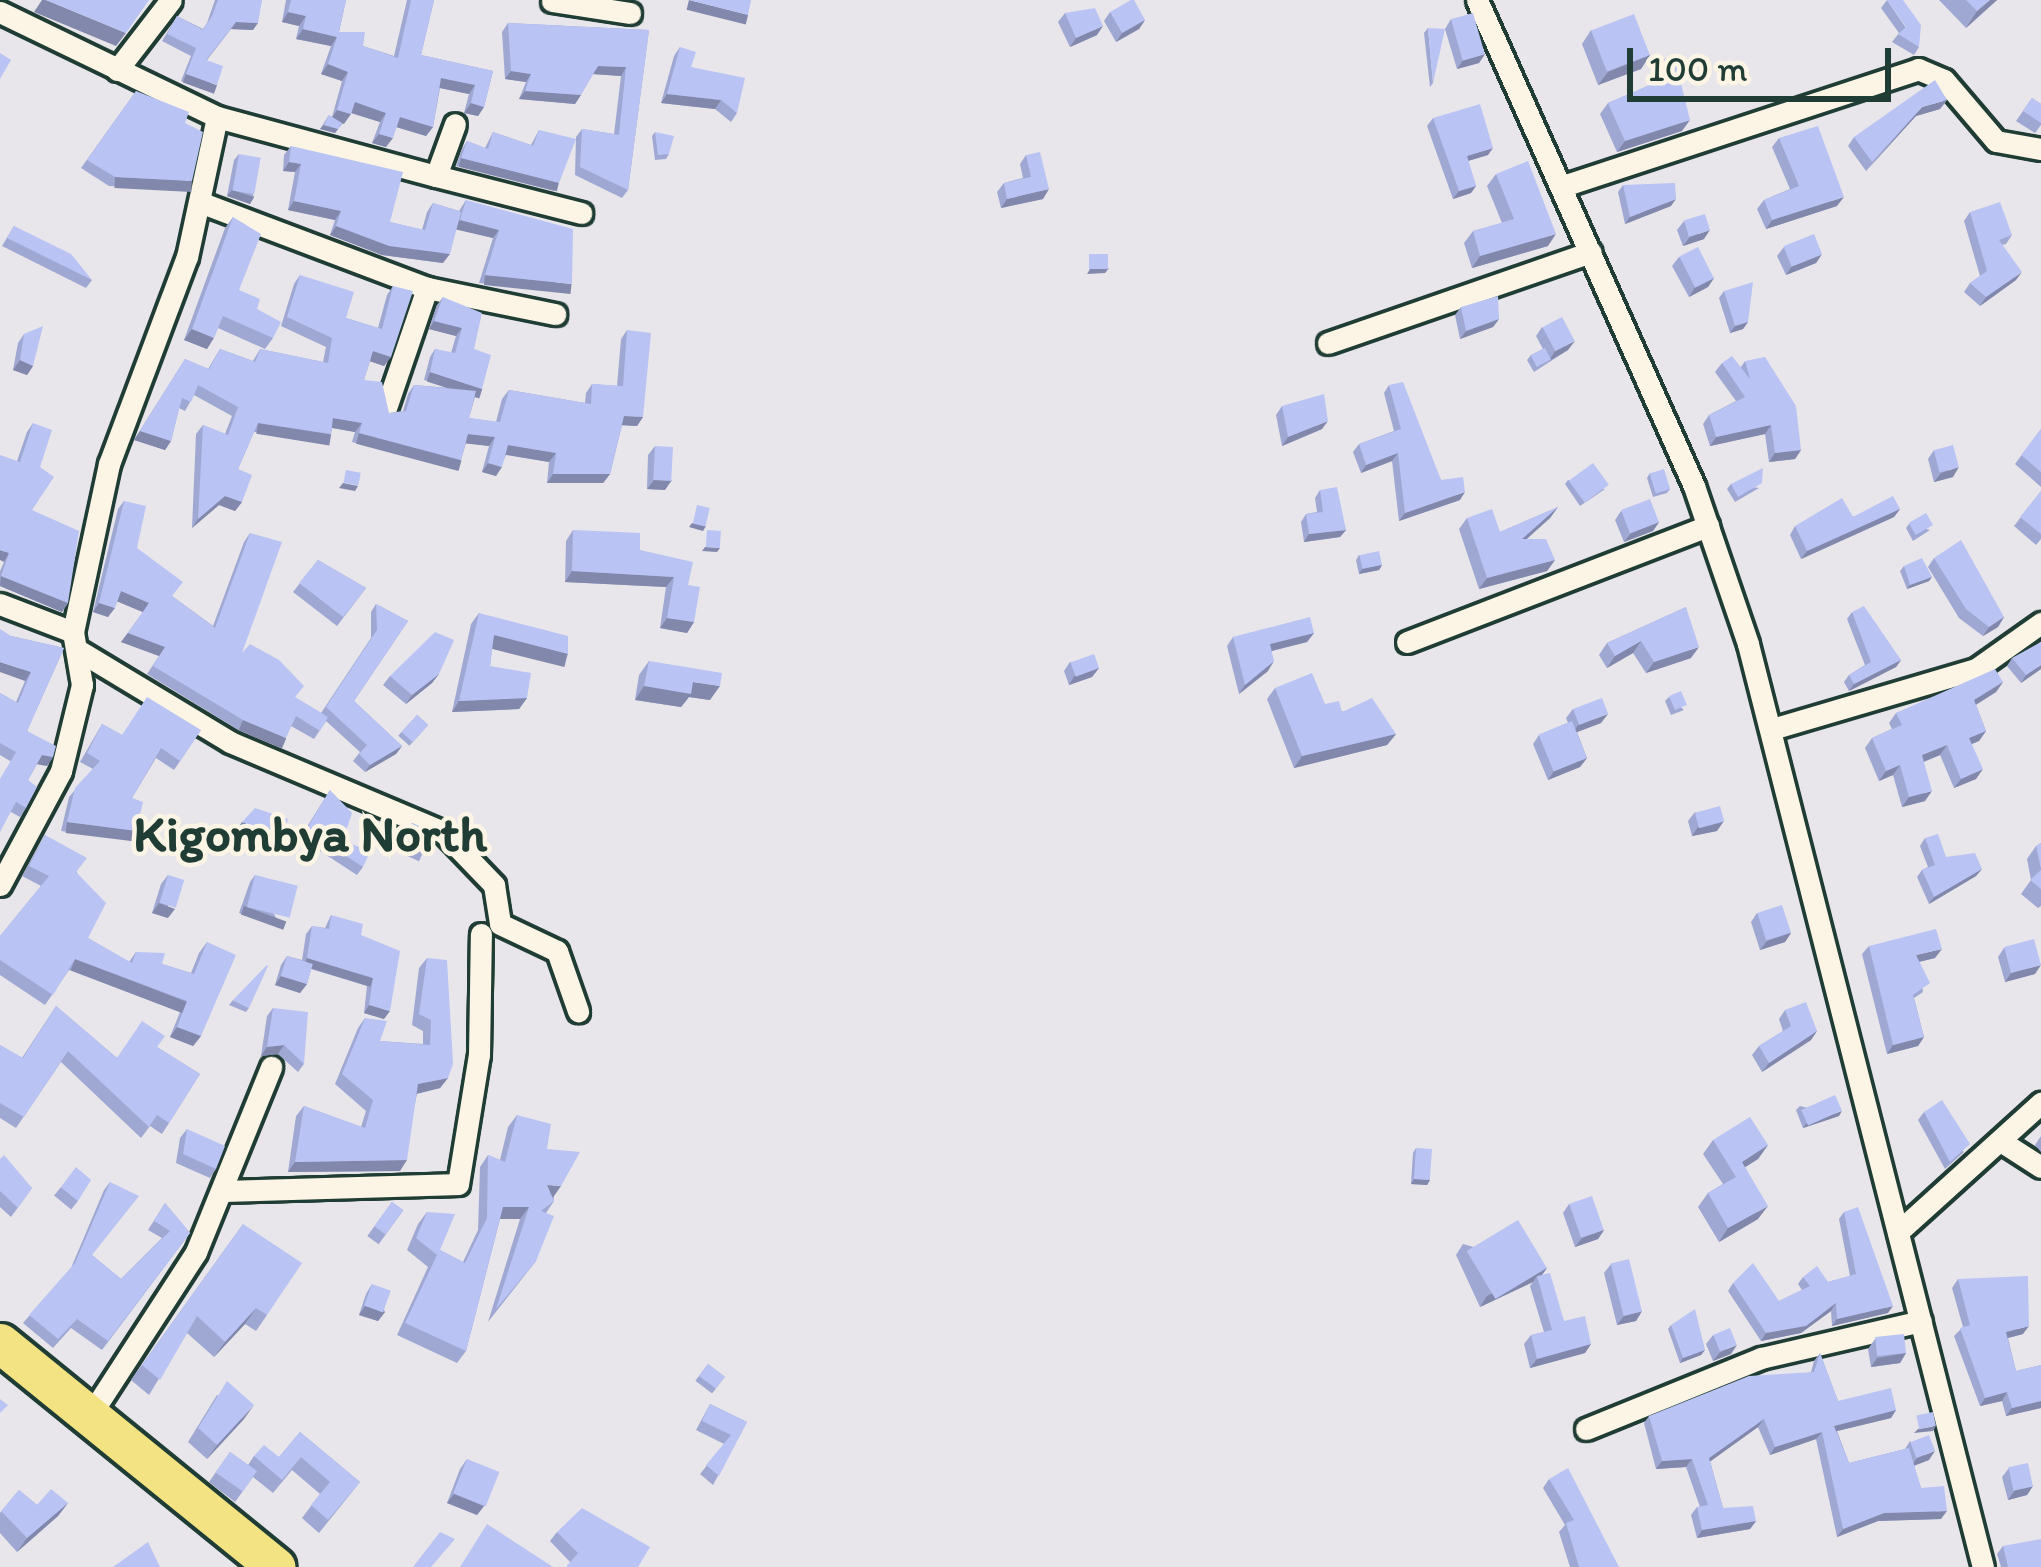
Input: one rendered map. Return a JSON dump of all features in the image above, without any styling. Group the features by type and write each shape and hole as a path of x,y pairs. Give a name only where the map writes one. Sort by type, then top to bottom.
{"highway":[{"path":"0,1343 277,1567"}],"street":[{"path":"117,70 171,0"},
{"path":"551,0 630,13"},
{"path":"1478,0 1708,526 1772,729 1983,1567"},
{"path":"0,12 217,117 581,214"},
{"path":"1563,186 1918,69 1943,80 1996,141 2041,148"},
{"path":"0,886 55,793 77,642 122,417 202,203 217,117"},
{"path":"436,176 455,124"},
{"path":"202,203 427,288 555,314"},
{"path":"1328,343 1591,252"},
{"path":"386,409 427,288"},
{"path":"1407,642 1708,526"},
{"path":"0,604 77,642 230,742 443,832 494,885 500,924 557,951 578,1011"},
{"path":"1772,729 1976,669 2041,623"},
{"path":"226,1191 458,1184 478,1055 481,934"},
{"path":"89,1417 226,1191 271,1067"},
{"path":"1898,1232 2041,1103"},
{"path":"2002,1142 2041,1167"},
{"path":"1586,1429 1775,1354 1921,1322"}],"building":[{"path":"46,0 149,0 126,33"},
{"path":"218,0 262,0 258,23 236,22 206,60 223,66 217,85 186,74 196,48 167,34 177,16 203,30"},
{"path":"291,0 346,0 339,32 365,32 363,46 398,58 411,0 434,0 421,55 493,71 484,107 471,103 475,85 441,78 433,127 400,117 393,138 379,134 386,113 355,102 351,114 337,110 348,72 328,64 337,37 303,29 306,16 288,12"},
{"path":"689,0 751,0 748,15"},
{"path":"1131,0 1145,20 1122,33 1110,12"},
{"path":"1887,0 1903,0 1921,25 1919,47 1898,34 1906,27"},
{"path":"1966,0 1990,0 1977,11"},
{"path":"1095,8 1103,26 1076,38 1065,13"},
{"path":"1473,13 1485,54 1463,61 1451,19"},
{"path":"1634,14 1650,55 1607,72 1591,30"},
{"path":"508,23 649,30 628,190 580,167 582,129 619,135 626,67 598,66 581,95 525,91 531,74 511,71"},
{"path":"1428,28 1445,29 1433,83"},
{"path":"680,47 696,52 691,67 745,78 737,113 721,100 667,94"},
{"path":"0,53 11,60 0,79"},
{"path":"1674,55 1690,120 1625,141 1608,103 1666,78 1660,61"},
{"path":"1935,80 1947,100 1922,107 1872,162 1854,137"},
{"path":"136,91 189,112 185,123 203,132 192,181 115,177 87,160"},
{"path":"2032,98 2041,104 2041,123 2023,111"},
{"path":"1480,104 1493,148 1467,156 1476,186 1459,191 1433,118"},
{"path":"329,115 342,123 338,129 324,125"},
{"path":"1818,126 1844,197 1772,220 1764,200 1799,186 1779,138"},
{"path":"539,130 576,139 559,183 461,158 467,141 488,149 493,132 533,146"},
{"path":"655,132 674,136 669,154 658,155"},
{"path":"291,146 403,172 390,222 425,230 433,203 461,212 450,254 389,246 336,226 341,211 294,201 301,164 289,162"},
{"path":"1040,152 1049,189 1007,199 1004,183 1031,177 1026,155"},
{"path":"239,154 261,158 254,194 233,190"},
{"path":"1528,161 1556,234 1480,256 1473,231 1514,219 1496,174"},
{"path":"1675,183 1676,199 1630,217 1623,185"},
{"path":"466,200 573,229 572,284 485,275 499,230 460,220"},
{"path":"2000,202 2012,235 1999,240 2022,272 1986,297 1970,283 1987,271 1970,212"},
{"path":"1705,214 1710,230 1689,237 1684,220"},
{"path":"233,217 261,234 239,290 260,299 257,309 281,322 273,338 223,316 214,338 192,329"},
{"path":"14,226 71,254 92,280 7,238"},
{"path":"1814,234 1822,254 1792,267 1783,246"},
{"path":"1698,247 1714,278 1695,288 1679,257"},
{"path":"1089,254 1108,254 1108,269 1089,269"},
{"path":"300,275 354,292 346,318 382,329 393,286 413,291 391,357 373,351 364,380 382,382 389,413 406,411 414,385 476,391 469,418 500,422 509,390 591,404 592,384 623,386 627,330 651,333 643,417 624,416 610,474 553,474 556,453 508,445 502,467 488,463 495,437 468,434 461,460 359,433 362,423 333,418 331,434 258,423 238,469 252,475 242,502 225,496 198,519 203,425 228,435 238,407 198,385 191,402 182,398 171,441 140,431 185,359 209,369 220,349 255,362 260,349 328,363 332,338 287,317"},
{"path":"1753,282 1748,322 1735,326 1724,291"},
{"path":"1498,296 1499,319 1466,331 1461,307"},
{"path":"443,297 482,313 474,349 491,355 482,389 430,372 435,349 455,353 462,328 434,321"},
{"path":"1562,317 1575,341 1555,351 1543,327"},
{"path":"43,326 33,366 20,360 24,334"},
{"path":"1545,348 1551,360 1537,367 1531,355"},
{"path":"1732,356 1750,379 1745,361 1765,357 1796,406 1801,450 1775,453 1771,425 1716,437 1709,415 1745,397 1722,363"},
{"path":"1403,382 1441,480 1463,477 1465,492 1405,513 1398,453 1366,465 1359,444 1401,429 1389,385"},
{"path":"1324,394 1328,421 1288,437 1282,406"},
{"path":"33,423 52,430 40,467 54,477 32,510 79,531 68,603 1,576 9,553 0,550 0,455 20,462"},
{"path":"2041,429 2041,472 2021,455"},
{"path":"1953,445 1959,467 1940,472 1934,450"},
{"path":"655,446 673,447 671,481 653,480"},
{"path":"1593,463 1609,485 1585,502 1569,481"},
{"path":"1763,468 1762,483 1738,497 1731,484"},
{"path":"1664,469 1670,489 1656,493 1650,473"},
{"path":"346,470 361,473 358,486 344,483"},
{"path":"1337,487 1346,530 1309,534 1306,514 1323,512 1320,490"},
{"path":"2041,491 2041,534 2020,517"},
{"path":"1893,496 1900,509 1807,551 1795,526 1842,498 1853,517"},
{"path":"1650,499 1659,522 1630,533 1621,510"},
{"path":"124,501 146,506 137,548 183,582 172,596 215,628 250,533 282,542 242,653 250,644 279,660 304,686 295,697 328,717 320,731 296,716 286,738 243,720 153,666 165,647 128,633 149,603 121,591 115,608 99,603"},
{"path":"697,505 710,508 705,526 693,524"},
{"path":"1558,507 1522,539 1546,539 1555,560 1487,578 1467,518 1492,509 1500,532"},
{"path":"1926,513 1933,525 1916,535 1909,523"},
{"path":"573,530 640,533 640,550 693,562 688,585 700,587 694,622 667,618 674,577 572,571"},
{"path":"707,530 721,531 720,548 706,547"},
{"path":"1961,540 2004,617 1989,627 1966,609 1934,558"},
{"path":"1379,551 1382,565 1362,569 1359,555"},
{"path":"1922,558 1932,577 1910,585 1904,566"},
{"path":"318,560 366,588 343,617 299,583"},
{"path":"376,604 408,621 354,701 402,746 370,765 359,754 367,745 326,707 377,630"},
{"path":"1864,606 1901,660 1854,684 1849,675 1871,662 1852,612"},
{"path":"1686,607 1699,647 1654,662 1641,641 1615,656 1607,643"},
{"path":"479,613 568,636 568,654 494,635 490,666 531,673 527,698 459,701"},
{"path":"1310,617 1314,633 1270,644 1274,661 1245,685 1233,637"},
{"path":"0,629 64,648 27,731 56,746 53,757 42,755 28,780 37,787 26,808 16,802 0,832 0,779 16,752 0,743 0,693 18,703 31,672 0,662"},
{"path":"435,632 454,640 439,674 412,695 390,676"},
{"path":"2041,642 2041,665 2026,675 2012,658"},
{"path":"1094,654 1099,668 1076,677 1071,663"},
{"path":"649,661 722,673 720,686 693,682 691,694 644,686"},
{"path":"1995,669 2003,682 1974,700 1986,731 1969,738 1983,769 1961,779 1947,745 1922,755 1932,791 1909,797 1900,765 1886,771 1872,738 1902,725 1896,713"},
{"path":"1312,673 1325,704 1339,701 1342,712 1372,698 1396,734 1302,756 1275,688"},
{"path":"1681,691 1687,705 1675,710 1669,696"},
{"path":"147,697 201,730 180,761 161,748 132,798 143,802 136,831 67,822 75,788 100,761 87,753 102,724 122,735"},
{"path":"1602,698 1608,714 1579,725 1573,709"},
{"path":"417,715 428,725 413,742 402,732"},
{"path":"1572,721 1587,758 1554,772 1539,734"},
{"path":"330,790 352,813 343,840 370,852 363,867 306,830"},
{"path":"1720,806 1724,821 1699,828 1695,813"},
{"path":"255,808 288,819 282,836 242,822"},
{"path":"412,823 432,832 419,852 401,841"},
{"path":"1938,834 1946,857 1975,853 1982,869 1934,897 1922,870 1935,865 1925,838"},
{"path":"45,835 87,858 76,872 106,903 88,938 132,963 136,952 165,953 162,964 194,974 207,942 236,955 201,1036 177,1027 187,1001 75,959 53,995 0,960 0,936 49,876 29,866"},
{"path":"2041,870 2041,889 2030,880"},
{"path":"168,875 184,880 176,908 160,903"},
{"path":"255,875 298,886 290,918 247,907"},
{"path":"1782,905 1791,933 1766,941 1757,913"},
{"path":"331,915 363,924 361,935 400,951 390,1011 369,1005 373,978 307,958 312,926 329,929"},
{"path":"1936,929 1942,949 1916,955 1930,983 1913,995 1924,1037 1893,1045 1869,946"},
{"path":"2034,939 2041,965 2011,973 2004,947"},
{"path":"287,956 313,964 307,984 281,976"},
{"path":"427,958 447,960 453,1064 448,1078 418,1084 407,1160 295,1162 304,1106 365,1128 373,1100 342,1074 365,1018 387,1021 380,1041 430,1045 431,1020 419,1014"},
{"path":"267,965 249,1008 233,1000"},
{"path":"1806,1002 1817,1031 1769,1063 1759,1046 1791,1026 1785,1010"},
{"path":"56,1006 117,1058 142,1021 165,1036 157,1047 200,1074 169,1123 157,1115 149,1127 68,1051 24,1117 0,1103 0,1045 23,1058"},
{"path":"273,1008 308,1012 304,1064 284,1045 267,1047"},
{"path":"1835,1095 1842,1111 1808,1126 1801,1110"},
{"path":"1942,1100 1970,1144 1950,1162 1924,1112"},
{"path":"517,1115 551,1124 547,1149 580,1152 561,1186 547,1185 554,1201 541,1211 554,1216 536,1261 496,1309 529,1207 503,1207 466,1351 405,1323 437,1255 416,1238 427,1212 455,1214 440,1250 465,1263 487,1218 488,1155 505,1162"},
{"path":"1750,1117 1768,1145 1742,1162 1768,1206 1728,1228 1708,1193 1736,1177 1713,1140"},
{"path":"187,1129 225,1146 216,1169 183,1154"},
{"path":"1416,1148 1432,1149 1430,1180 1414,1179"},
{"path":"4,1155 32,1188 18,1208 0,1191"},
{"path":"76,1167 91,1180 78,1201 61,1187"},
{"path":"110,1182 139,1196 92,1255 121,1279 170,1231 154,1221 165,1203 190,1233 108,1341 77,1319 58,1339 29,1315 75,1263"},
{"path":"1592,1196 1604,1230 1581,1238 1569,1204"},
{"path":"392,1202 403,1210 386,1234 374,1226"},
{"path":"1858,1207 1893,1306 1837,1319 1836,1303 1806,1326 1766,1333 1733,1283 1753,1263 1779,1301 1810,1286 1803,1277 1817,1266 1828,1282 1856,1274 1844,1212"},
{"path":"1518,1220 1547,1268 1495,1299 1467,1251"},
{"path":"243,1224 302,1263 267,1315 256,1308 225,1342 197,1316 160,1380 142,1365"},
{"path":"1629,1259 1642,1311 1624,1316 1611,1264"},
{"path":"1550,1273 1564,1321 1585,1316 1591,1344 1537,1359 1531,1335 1552,1330 1537,1276"},
{"path":"2028,1276 2029,1326 2006,1332 2016,1371 2041,1365 2041,1401 2012,1408 2007,1392 1985,1398 1960,1328 1970,1325 1958,1279"},
{"path":"372,1284 391,1291 383,1312 364,1306"},
{"path":"1695,1309 1705,1350 1683,1358 1671,1325"},
{"path":"1730,1328 1737,1345 1720,1351 1713,1335"},
{"path":"1904,1334 1906,1353 1877,1356 1875,1337"},
{"path":"1820,1353 1838,1401 1891,1388 1896,1410 1834,1426 1849,1463 1909,1448 1921,1488 1944,1486 1947,1511 1884,1513 1843,1529 1822,1432 1775,1447 1764,1419 1709,1458 1723,1508 1753,1506 1756,1521 1702,1530 1697,1507 1708,1505 1692,1459 1662,1461 1649,1416 1749,1376 1814,1372"},
{"path":"708,1364 725,1377 716,1389 699,1376"},
{"path":"227,1381 254,1405 217,1445 198,1428"},
{"path":"710,1404 747,1422 719,1476 706,1465 731,1435 702,1421"},
{"path":"1933,1412 1936,1426 1919,1429 1916,1416"},
{"path":"300,1432 360,1482 328,1520 311,1505 330,1482 301,1457 282,1480 254,1456 264,1445 279,1457"},
{"path":"1929,1435 1935,1451 1916,1458 1910,1442"},
{"path":"230,1452 257,1471 243,1491 216,1472"},
{"path":"467,1459 499,1472 486,1506 453,1493"},
{"path":"2028,1463 2033,1486 2013,1491 2008,1467"},
{"path":"1568,1468 1619,1567 1579,1567 1566,1523 1574,1520 1549,1479"},
{"path":"51,1489 68,1503 27,1538 1,1511 19,1490 37,1505"},
{"path":"582,1508 650,1547 638,1567 566,1567 578,1553 557,1532"},
{"path":"487,1524 553,1567 460,1567"},
{"path":"440,1532 455,1539 431,1567 413,1567"},
{"path":"2041,1539 2041,1567 2008,1567 2003,1546"},
{"path":"148,1542 160,1567 113,1567"}],"district":[{"name":"Kigombya North","path":"310,834"}]}
